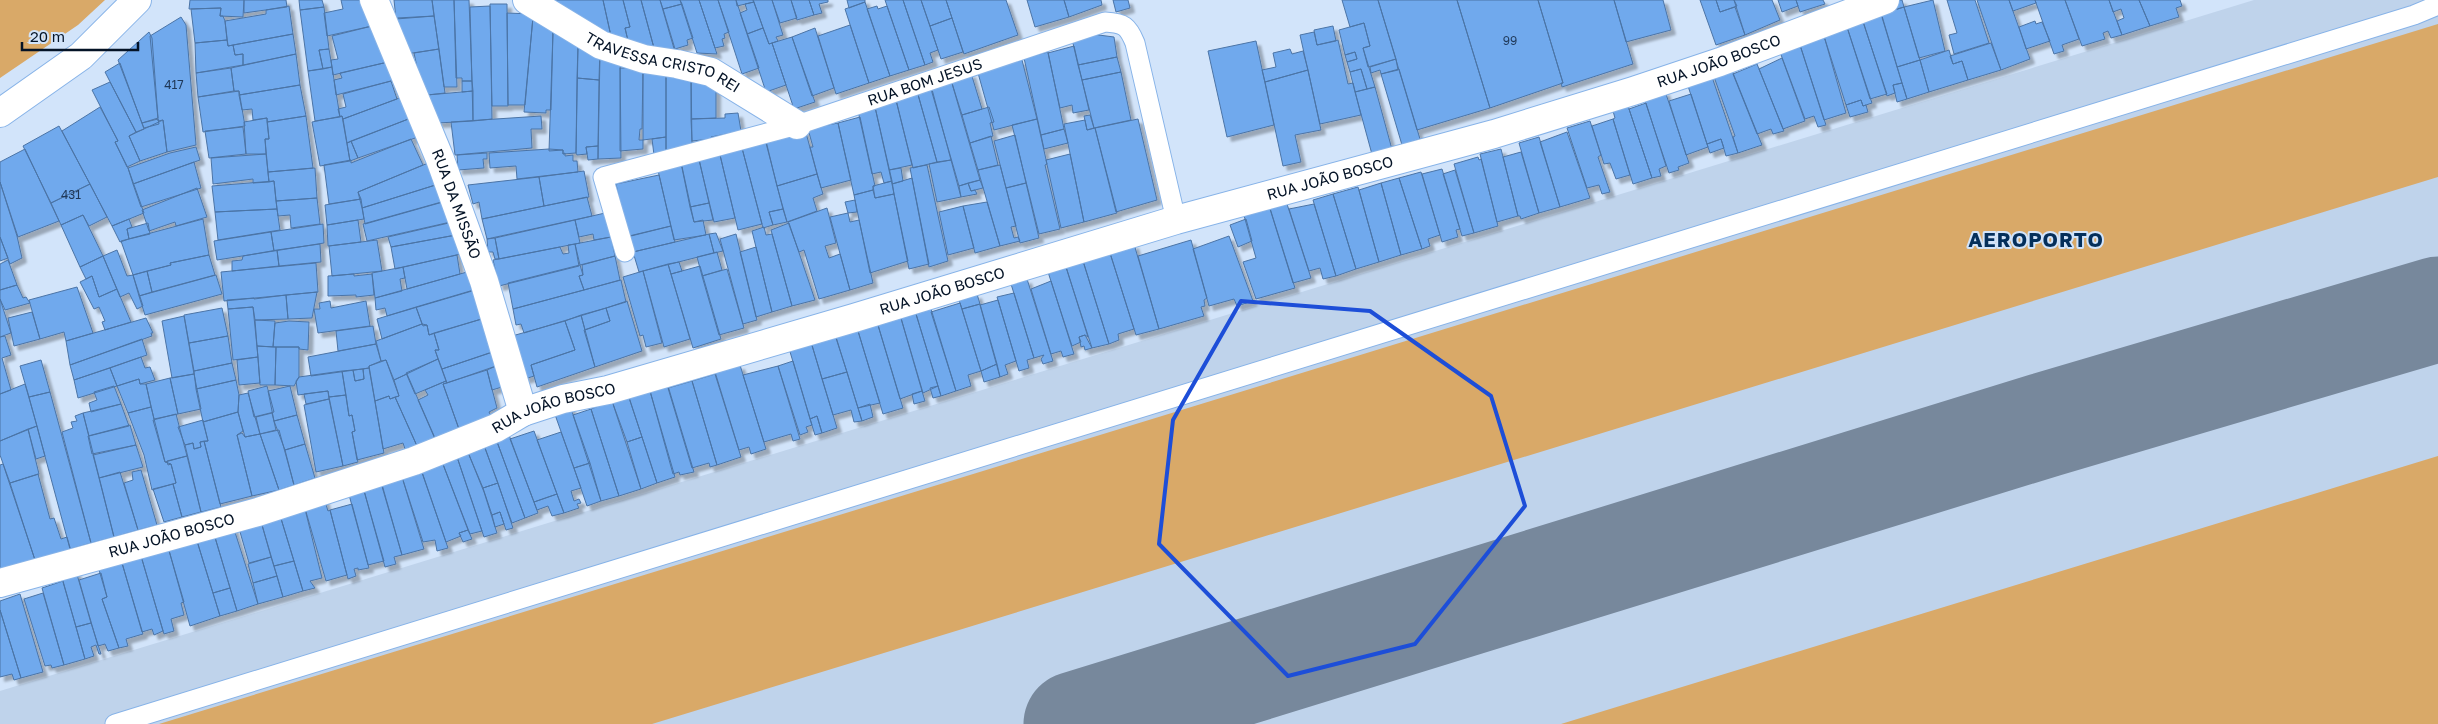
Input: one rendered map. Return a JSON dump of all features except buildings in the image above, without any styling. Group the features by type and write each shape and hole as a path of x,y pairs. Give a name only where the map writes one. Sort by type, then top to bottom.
{"street":[{"path":"0,113 81,56 137,0"},
{"name":"RUA DA MISSÃO","path":"374,0 440,159 484,281 523,412"},
{"name":"TRAVESSA CRISTO REI","path":"527,0 601,45 644,59 711,72 797,125"},
{"name":"RUA JOÃO BOSCO","path":"0,583 258,512 414,461 496,428 523,412 854,318 1176,220 1494,134 1720,62 1885,0"}],"lane":[{"path":"115,724 2404,18 2438,5"},
{"name":"RUA BOM JESUS","path":"625,252 603,177 797,125 1106,22 1120,22 1130,31 1135,43 1176,220"}],"highlighted area":[{"path":"1241,301 1370,311 1491,396 1525,506 1415,644 1288,676 1159,544 1173,420"}],"shaded area":[{"path":"0,0 105,0 78,25 0,78"},
{"path":"2254,0 2438,0 2438,724 0,724 0,691"},
{"path":"2438,24 2438,177 652,724 159,724"},
{"path":"2438,456 2438,724 1561,724"}],"taxiway":[{"path":"1076,724 2045,425 2438,309"}],"district":[{"name":"AEROPORTO","path":"2036,240"}]}
